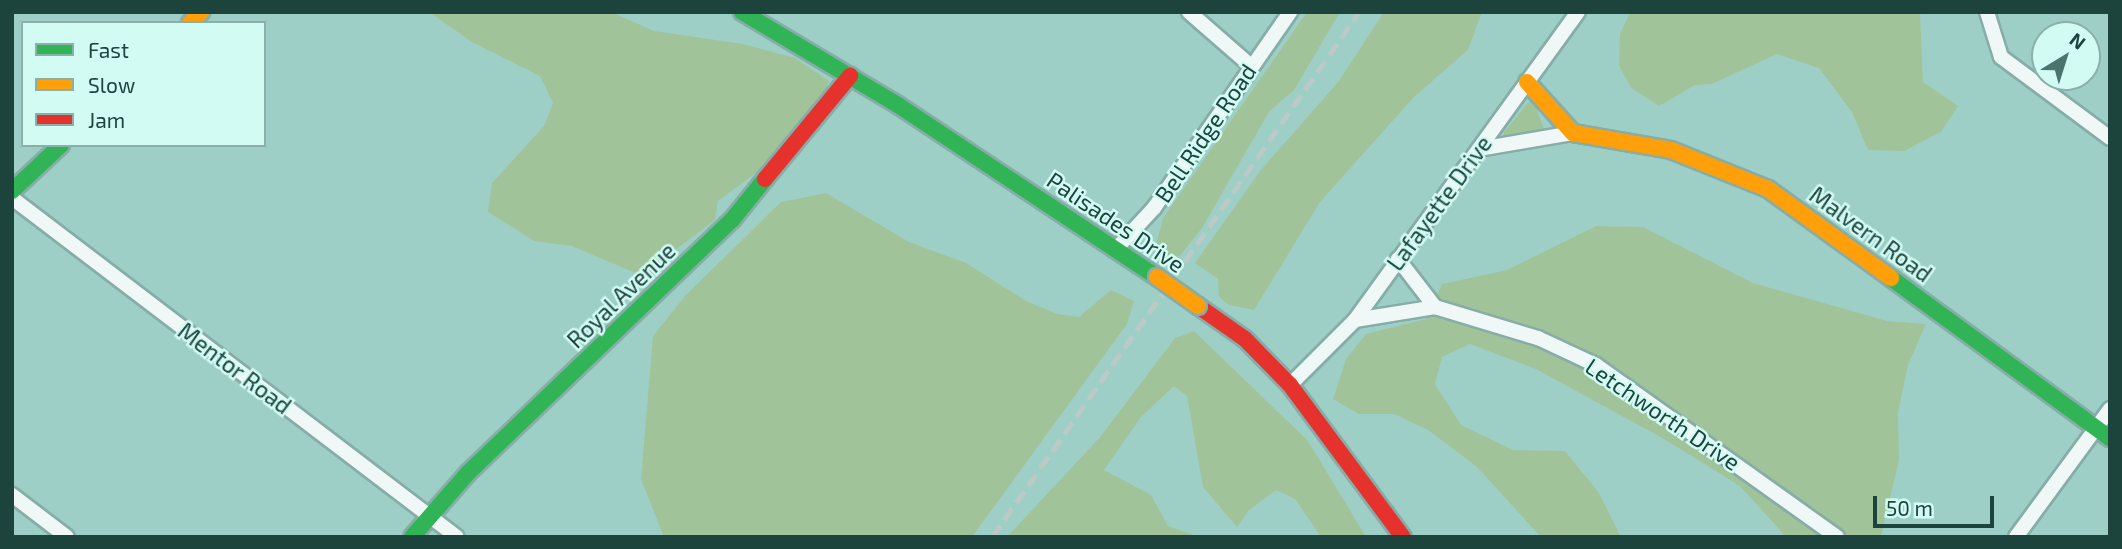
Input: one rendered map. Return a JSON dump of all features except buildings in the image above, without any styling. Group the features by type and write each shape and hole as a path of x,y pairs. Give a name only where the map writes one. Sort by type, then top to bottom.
{"street":[{"name":"Palisades Drive","path":"742,12 850,76 1116,249 1245,339 1290,385 1403,537"},
{"path":"1189,12 1251,66"},
{"name":"Bell Ridge Road","path":"1116,249 1161,199 1290,12"},
{"name":"Lafayette Drive","path":"1290,385 1355,320 1578,12"},
{"path":"1987,12 2001,57 2110,138"},
{"name":"Royal Avenue","path":"412,537 429,515 732,220 850,76"},
{"path":"1527,82 1573,133"},
{"name":"Malvern Road","path":"1479,149 1573,133 1671,150 1768,189 2110,438"},
{"path":"12,191 59,147"},
{"name":"Mentor Road","path":"12,198 457,537"},
{"path":"1398,259 1435,307"},
{"name":"Letchworth Drive","path":"1355,320 1435,307 1538,338 1596,365 1837,537"},
{"path":"2016,537 2110,409"},
{"path":"12,495 67,537"}],"green space":[{"path":"429,12 611,12 654,31 743,44 795,58 829,81 819,107 764,167 718,201 715,220 671,253 658,274 647,278 572,246 534,241 488,212 492,183 544,126 553,103 540,76 472,42"},
{"path":"1307,12 1340,12 1294,90 1269,112 1202,228 1179,257 1164,258 1155,248 1163,218"},
{"path":"1384,12 1482,12 1468,50 1414,97 1320,202 1254,310 1229,305 1219,297 1218,279 1195,263 1260,171 1339,81"},
{"path":"1630,12 1920,12 1923,82 1958,106 1941,132 1904,151 1868,150 1852,112 1819,68 1777,54 1712,84 1695,85 1659,106 1631,88 1619,65 1620,34"},
{"path":"1532,98 1544,129 1504,136 1504,132"},
{"path":"826,193 909,242 966,263 1026,301 1057,314 1079,317 1111,290 1134,301 1127,324 972,537 664,537 641,479 653,336 685,296 781,202"},
{"path":"1596,226 1643,227 1753,283 1887,321 1926,324 1908,365 1898,413 1899,460 1881,537 1786,537 1740,486 1664,439 1536,369 1470,344 1442,357 1435,384 1461,425 1513,450 1565,451 1599,493 1621,537 1541,537 1476,466 1428,430 1394,414 1359,414 1333,399 1346,359 1366,334 1426,319 1442,284 1507,270"},
{"path":"1194,331 1308,441 1366,537 1321,537 1295,499 1276,490 1249,510 1237,527 1203,487 1187,396 1174,386 1141,417 1104,470 1151,495 1168,526 1199,537 1007,537 1101,436 1175,338"}],"railway":[{"path":"992,537 1359,12"}],"traffic: fast":[{"path":"742,12 898,105 1157,277"},
{"path":"12,191 59,147"},
{"path":"412,537 469,472 732,220 765,179"},
{"path":"1891,278 2110,438"}],"traffic: slow":[{"path":"192,21 201,12"},
{"path":"1527,82 1573,133 1671,150 1768,189 1891,278"},
{"path":"1157,277 1198,306"}],"traffic: jam":[{"path":"765,179 850,76"},
{"path":"1198,306 1245,339 1290,385 1403,537"}]}
